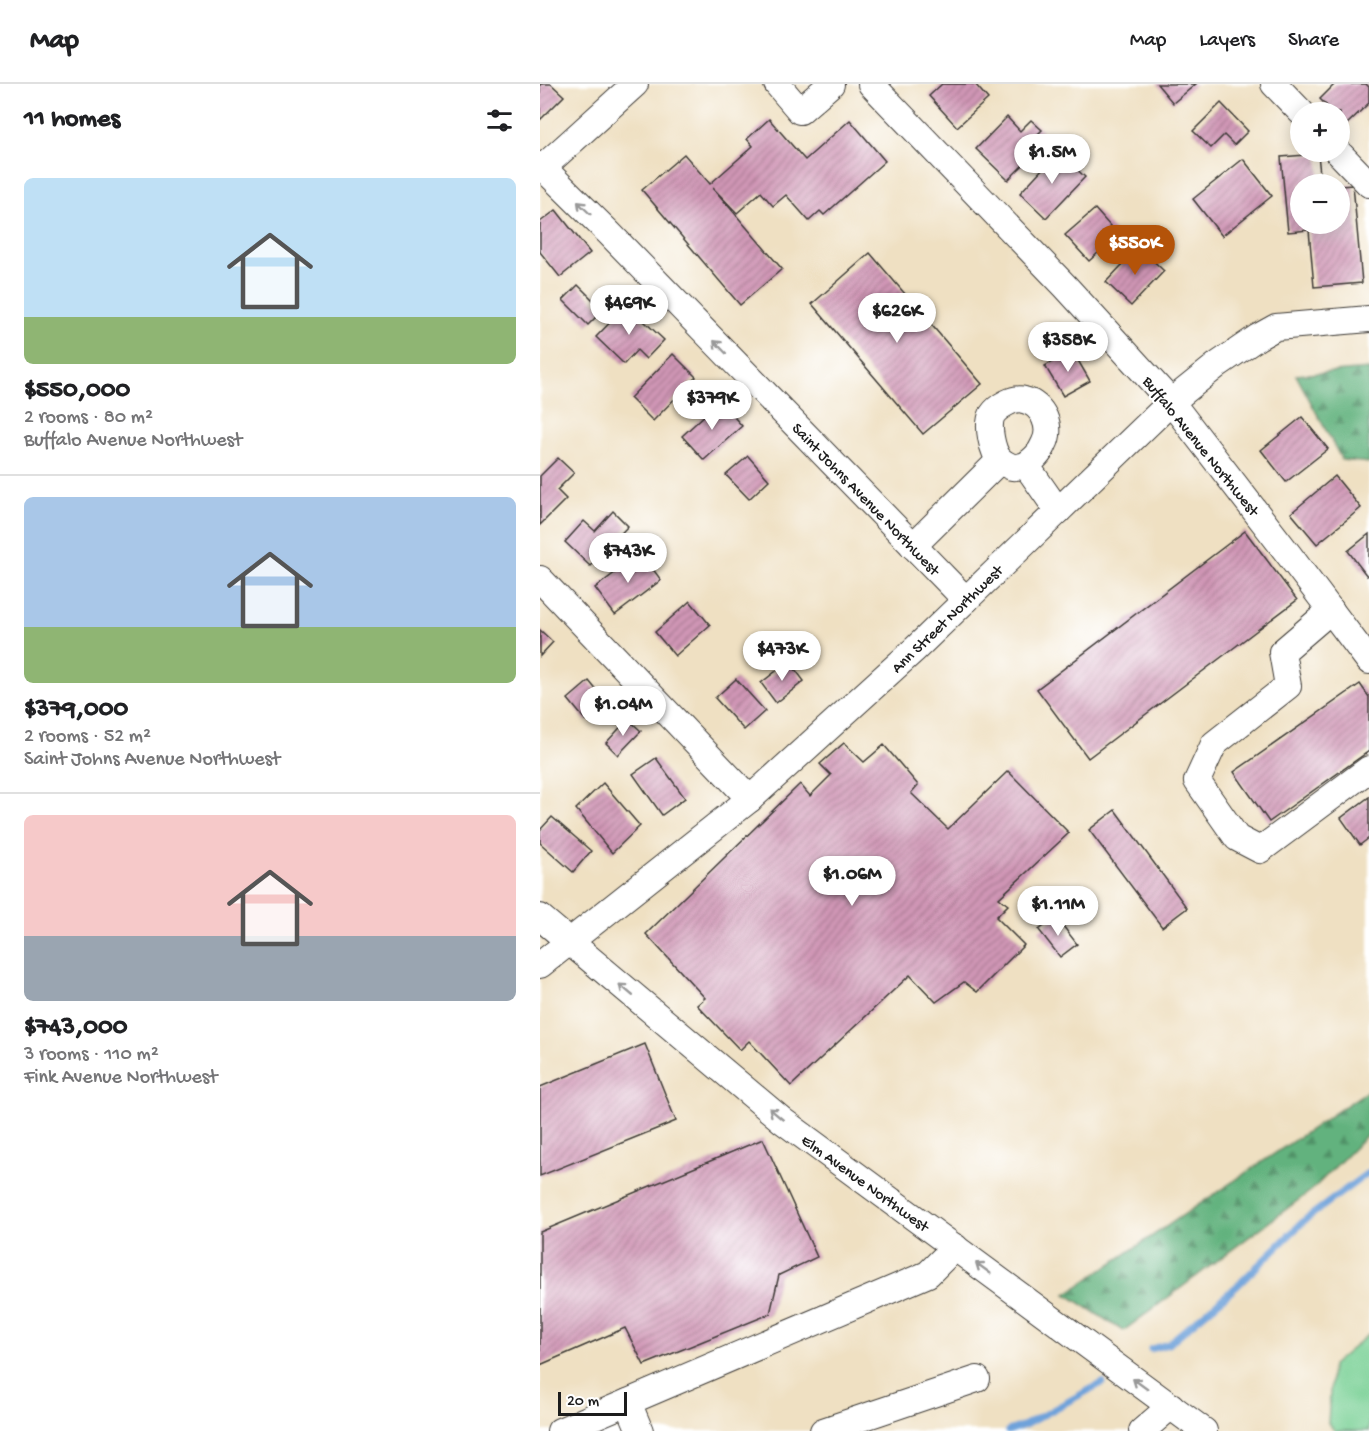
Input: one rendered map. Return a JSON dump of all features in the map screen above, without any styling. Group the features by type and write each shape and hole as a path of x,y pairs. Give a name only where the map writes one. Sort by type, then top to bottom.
{"street":[{"path":"541,168 635,84"},
{"path":"777,84 800,111 831,84"},
{"name":"Buffalo Avenue Northwest","path":"872,84 1065,286 1171,402 1369,661"},
{"path":"1274,84 1291,102"},
{"path":"1348,162 1369,184"},
{"name":"Saint Johns Avenue Northwest","path":"541,168 618,241 966,600"},
{"name":"Ann Street Northwest","path":"540,965 750,799 914,650 1171,402 1217,365 1276,327 1369,319"},
{"path":"1022,399 1033,403 1042,411 1047,424 1046,442 1036,458 1026,465 1013,467 1000,460 992,445 990,430 992,415 1007,402 1022,399"},
{"path":"913,546 1000,460"},
{"path":"1026,465 1058,511"},
{"path":"540,579 750,799"},
{"path":"1331,610 1282,652 1288,686 1214,744 1197,781 1237,838 1260,850 1369,770"},
{"name":"Elm Avenue Northwest","path":"540,917 783,1120 1204,1431"},
{"path":"560,1431 928,1274 954,1247"},
{"path":"823,1431 977,1379"},
{"path":"628,1402 640,1431"},
{"path":"1142,1431 1171,1406"}],"green space":[{"path":"1369,369 1369,463 1342,460 1296,375"},
{"path":"1369,1090 1369,1133 1312,1190 1123,1331 1066,1294"},
{"path":"1369,1334 1369,1431 1335,1431 1328,1423 1332,1365"}],"building":[{"path":"540,84 551,84 564,96 540,120"},
{"path":"942,84 975,84 988,99 957,127 929,96"},
{"path":"1157,84 1196,84 1173,103"},
{"path":"1335,84 1366,84 1369,87 1369,103 1350,121 1350,102 1323,102 1320,99"},
{"path":"1221,103 1248,131 1234,145 1224,135 1211,148 1193,131"},
{"path":"1007,117 1020,131 1031,120 1042,130 1031,141 1040,148 1008,180 976,149"},
{"path":"769,119 805,160 850,120 885,161 824,215 820,211 809,221 786,195 773,206 761,192 737,213 713,188 782,269 740,305 642,190 684,154 710,184 753,146 747,139"},
{"path":"1058,152 1085,177 1046,218 1020,193"},
{"path":"1290,156 1290,162 1319,162 1320,174 1290,174 1290,232 1288,232 1281,157"},
{"path":"1243,159 1272,196 1222,236 1193,199"},
{"path":"1350,185 1353,185 1362,283 1314,287 1309,234 1350,234"},
{"path":"1095,209 1118,235 1089,261 1065,235"},
{"path":"556,210 590,253 560,277 540,252 540,222"},
{"path":"1139,247 1164,271 1131,306 1106,282"},
{"path":"870,253 982,384 923,434 812,304"},
{"path":"578,285 603,310 588,325 563,300"},
{"path":"627,305 664,340 646,359 637,350 624,364 596,337"},
{"path":"1072,350 1090,381 1063,396 1045,366"},
{"path":"673,354 696,377 653,421 630,398"},
{"path":"720,401 742,426 704,460 682,436"},
{"path":"1302,417 1328,449 1286,482 1261,450"},
{"path":"748,456 769,480 749,499 726,475"},
{"path":"558,458 574,473 557,490 566,499 540,525 540,476"},
{"path":"1335,476 1361,508 1317,544 1291,513"},
{"path":"613,511 628,526 590,566 565,542 584,521 595,531"},
{"path":"1245,531 1297,600 1088,758 1037,689"},
{"path":"1369,534 1369,574 1367,576 1348,551"},
{"path":"641,553 661,580 615,615 595,588"},
{"path":"690,601 710,625 675,656 655,632"},
{"path":"540,630 553,642 540,656"},
{"path":"789,661 804,681 776,703 761,683"},
{"path":"736,679 765,711 744,730 715,698"},
{"path":"589,681 607,703 586,721 568,699"},
{"path":"1360,684 1369,697 1369,751 1269,822 1234,772"},
{"path":"628,719 641,731 618,755 606,743"},
{"path":"844,743 864,762 884,745 918,785 911,793 948,829 1008,771 1069,833 999,898 1008,905 996,917 1024,945 977,992 964,982 936,1002 910,975 791,1086 749,1041 740,1050 697,1005 705,998 646,934 800,784 810,796 831,775 820,764"},
{"path":"656,758 685,798 662,815 633,774"},
{"path":"603,783 640,826 612,853 576,809"},
{"path":"1369,797 1369,838 1360,845 1341,818"},
{"path":"1115,810 1187,908 1162,927 1089,830"},
{"path":"552,817 591,851 573,872 540,843 540,830"},
{"path":"1056,917 1077,944 1060,957 1039,930"},
{"path":"645,1044 676,1121 540,1176 540,1087"},
{"path":"763,1139 817,1257 779,1275 770,1314 644,1365 625,1328 540,1365 540,1232"}],"waterway":[{"path":"1151,1349 1168,1344 1236,1287 1306,1219 1369,1172"},
{"path":"1008,1431 1025,1425 1102,1383"}]}
